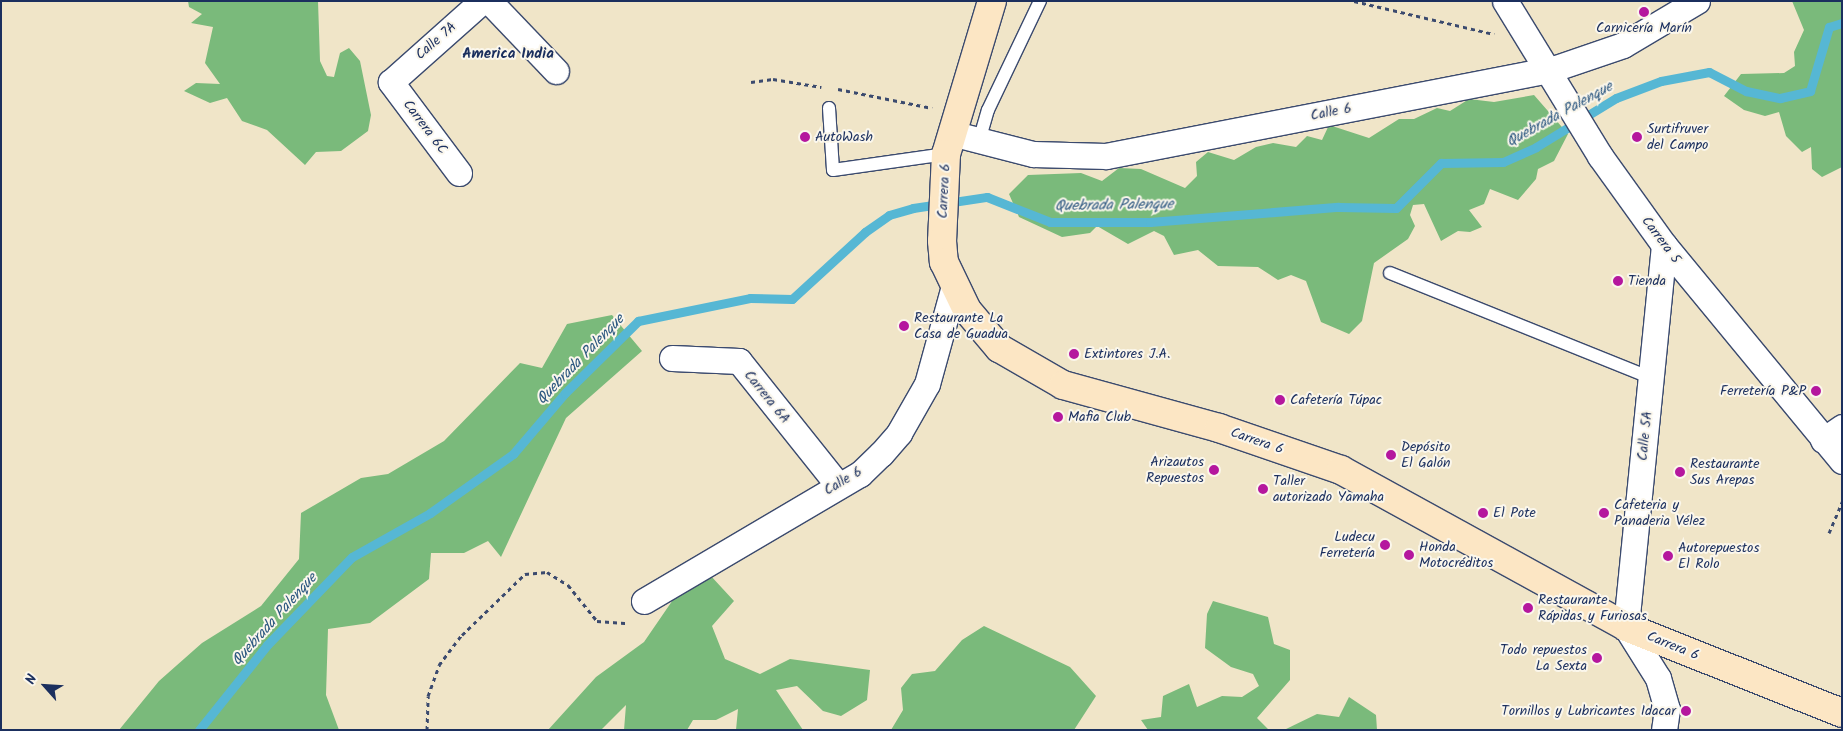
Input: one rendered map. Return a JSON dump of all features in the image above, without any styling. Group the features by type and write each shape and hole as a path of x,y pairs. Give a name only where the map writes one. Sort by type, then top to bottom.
{"main road":[{"name":"Carrera 6","path":"992,1 950,141 942,241 944,262 954,286 982,330 1040,375 1341,470 1626,627 1842,713"}],"street":[{"name":"Calle 7A","path":"390,82 482,1"},
{"path":"489,1 556,71"},
{"name":"Carrera 5","path":"1505,1 1550,70 1600,156 1664,245 1832,433 1842,461"},
{"name":"Calle 6","path":"950,141 979,141 1033,154 1106,156 1550,70 1623,45 1697,1"},
{"name":"Carrera 6C","path":"390,82 458,173"},
{"name":"Calle 5A","path":"1626,627 1664,245"},
{"name":"Calle 6","path":"644,601 838,484 860,474 881,454 914,409 936,357 954,286"},
{"name":"Carrera 6A","path":"672,358 739,361 838,484"},
{"path":"1626,627 1658,678 1666,709 1664,730"}],"lane":[{"path":"979,141 988,110 1040,1"},
{"path":"829,108 833,170 950,141"},
{"path":"1390,272 1651,378"}],"path":[{"path":"1354,1 1474,31"},
{"path":"751,82 773,79 794,86 848,89 950,141"},
{"path":"1829,533 1842,502"},
{"path":"427,730 428,696 438,666 462,635 525,574 548,572 568,585 597,621 630,623 644,601"}],"green space":[{"path":"188,1 318,1 320,61 327,76 334,77 340,53 349,48 360,61 371,115 368,131 341,151 316,152 305,165 267,130 242,121 227,98 210,103 184,91 196,83 220,84 205,63 213,27 191,23 202,14 189,7"},
{"path":"1792,1 1842,1 1842,167 1822,177 1812,169 1811,147 1802,152 1786,136 1779,112 1765,116 1744,110 1724,96 1741,74 1784,73 1795,66 1794,52 1804,30"},
{"path":"1534,95 1568,134 1554,161 1538,169 1536,179 1518,200 1490,189 1484,204 1469,210 1482,227 1470,232 1458,231 1441,241 1424,204 1413,205 1410,215 1415,226 1408,239 1374,263 1362,321 1349,334 1321,322 1306,281 1291,275 1278,280 1258,267 1218,266 1198,250 1174,255 1164,236 1154,231 1128,244 1097,226 1090,233 1062,237 1019,217 1009,194 1028,175 1081,173 1102,181 1119,168 1141,169 1185,188 1197,176 1196,162 1208,152 1234,160 1256,147 1273,143 1296,147 1307,136 1322,140 1329,125 1369,138 1399,119 1414,119 1437,108 1450,111 1469,99 1494,102"},
{"path":"612,315 642,351 566,418 501,557 488,541 464,553 431,553 429,579 370,623 328,629 326,695 339,730 119,730 159,681 202,643 261,606 299,559 301,513 361,478 388,474 444,441 520,363 542,368 567,324"},
{"path":"710,575 734,601 712,626 725,659 760,674 790,659 870,670 867,700 841,716 823,711 797,686 776,690 803,730 736,730 738,709 716,720 693,720 687,730 624,730 626,705 601,730 548,730 596,677 644,642 679,591"},
{"path":"1213,601 1268,617 1274,644 1290,650 1290,680 1257,718 1269,730 1148,730 1141,720 1161,717 1163,696 1189,684 1197,707 1222,696 1242,697 1259,686 1253,674 1231,667 1205,648 1207,614"},
{"path":"984,626 1070,667 1096,696 1074,730 891,730 903,710 901,688 912,674 935,671 962,640"},
{"path":"1349,697 1376,715 1377,730 1284,730 1317,714 1339,717"}],"waterway":[{"name":"Quebrada Palenque","path":"199,730 267,645 352,557 430,513 513,454 565,393 638,321 750,298 792,299 865,232 889,215 913,208 987,197 1050,222 1150,222 1338,207 1396,208 1441,163 1503,162 1536,147 1616,98 1661,81 1709,72 1746,91 1780,98 1810,91 1829,27 1842,23"}],"place":[{"name":"Carnicería Marín","path":"1644,12"},
{"name":"AutoWash","path":"805,137"},
{"name":"Surtifruver del Campo","path":"1637,137"},
{"name":"Tienda","path":"1618,281"},
{"name":"Restaurante La Casa de Guadua","path":"904,326"},
{"name":"Extintores J.A.","path":"1074,354"},
{"name":"Ferretería P&P","path":"1816,391"},
{"name":"Cafetería Túpac","path":"1280,400"},
{"name":"Mafia Club","path":"1058,417"},
{"name":"Depósito El Galón","path":"1391,455"},
{"name":"Arizautos Repuestos","path":"1214,470"},
{"name":"Restaurante Sus Arepas","path":"1680,472"},
{"name":"Taller autorizado Yamaha","path":"1263,489"},
{"name":"El Pote","path":"1483,513"},
{"name":"Cafeteria y Panaderia Vélez","path":"1604,513"},
{"name":"Ludecu Ferretería","path":"1385,545"},
{"name":"Honda Motocréditos","path":"1409,555"},
{"name":"Autorepuestos El Rolo","path":"1668,556"},
{"name":"Restaurante Rápidas y Furiosas","path":"1528,608"},
{"name":"Todo repuestos La Sexta","path":"1597,658"},
{"name":"Tornillos y Lubricantes Idacar","path":"1686,711"}],"district":[{"name":"America India","path":"508,55"}]}
